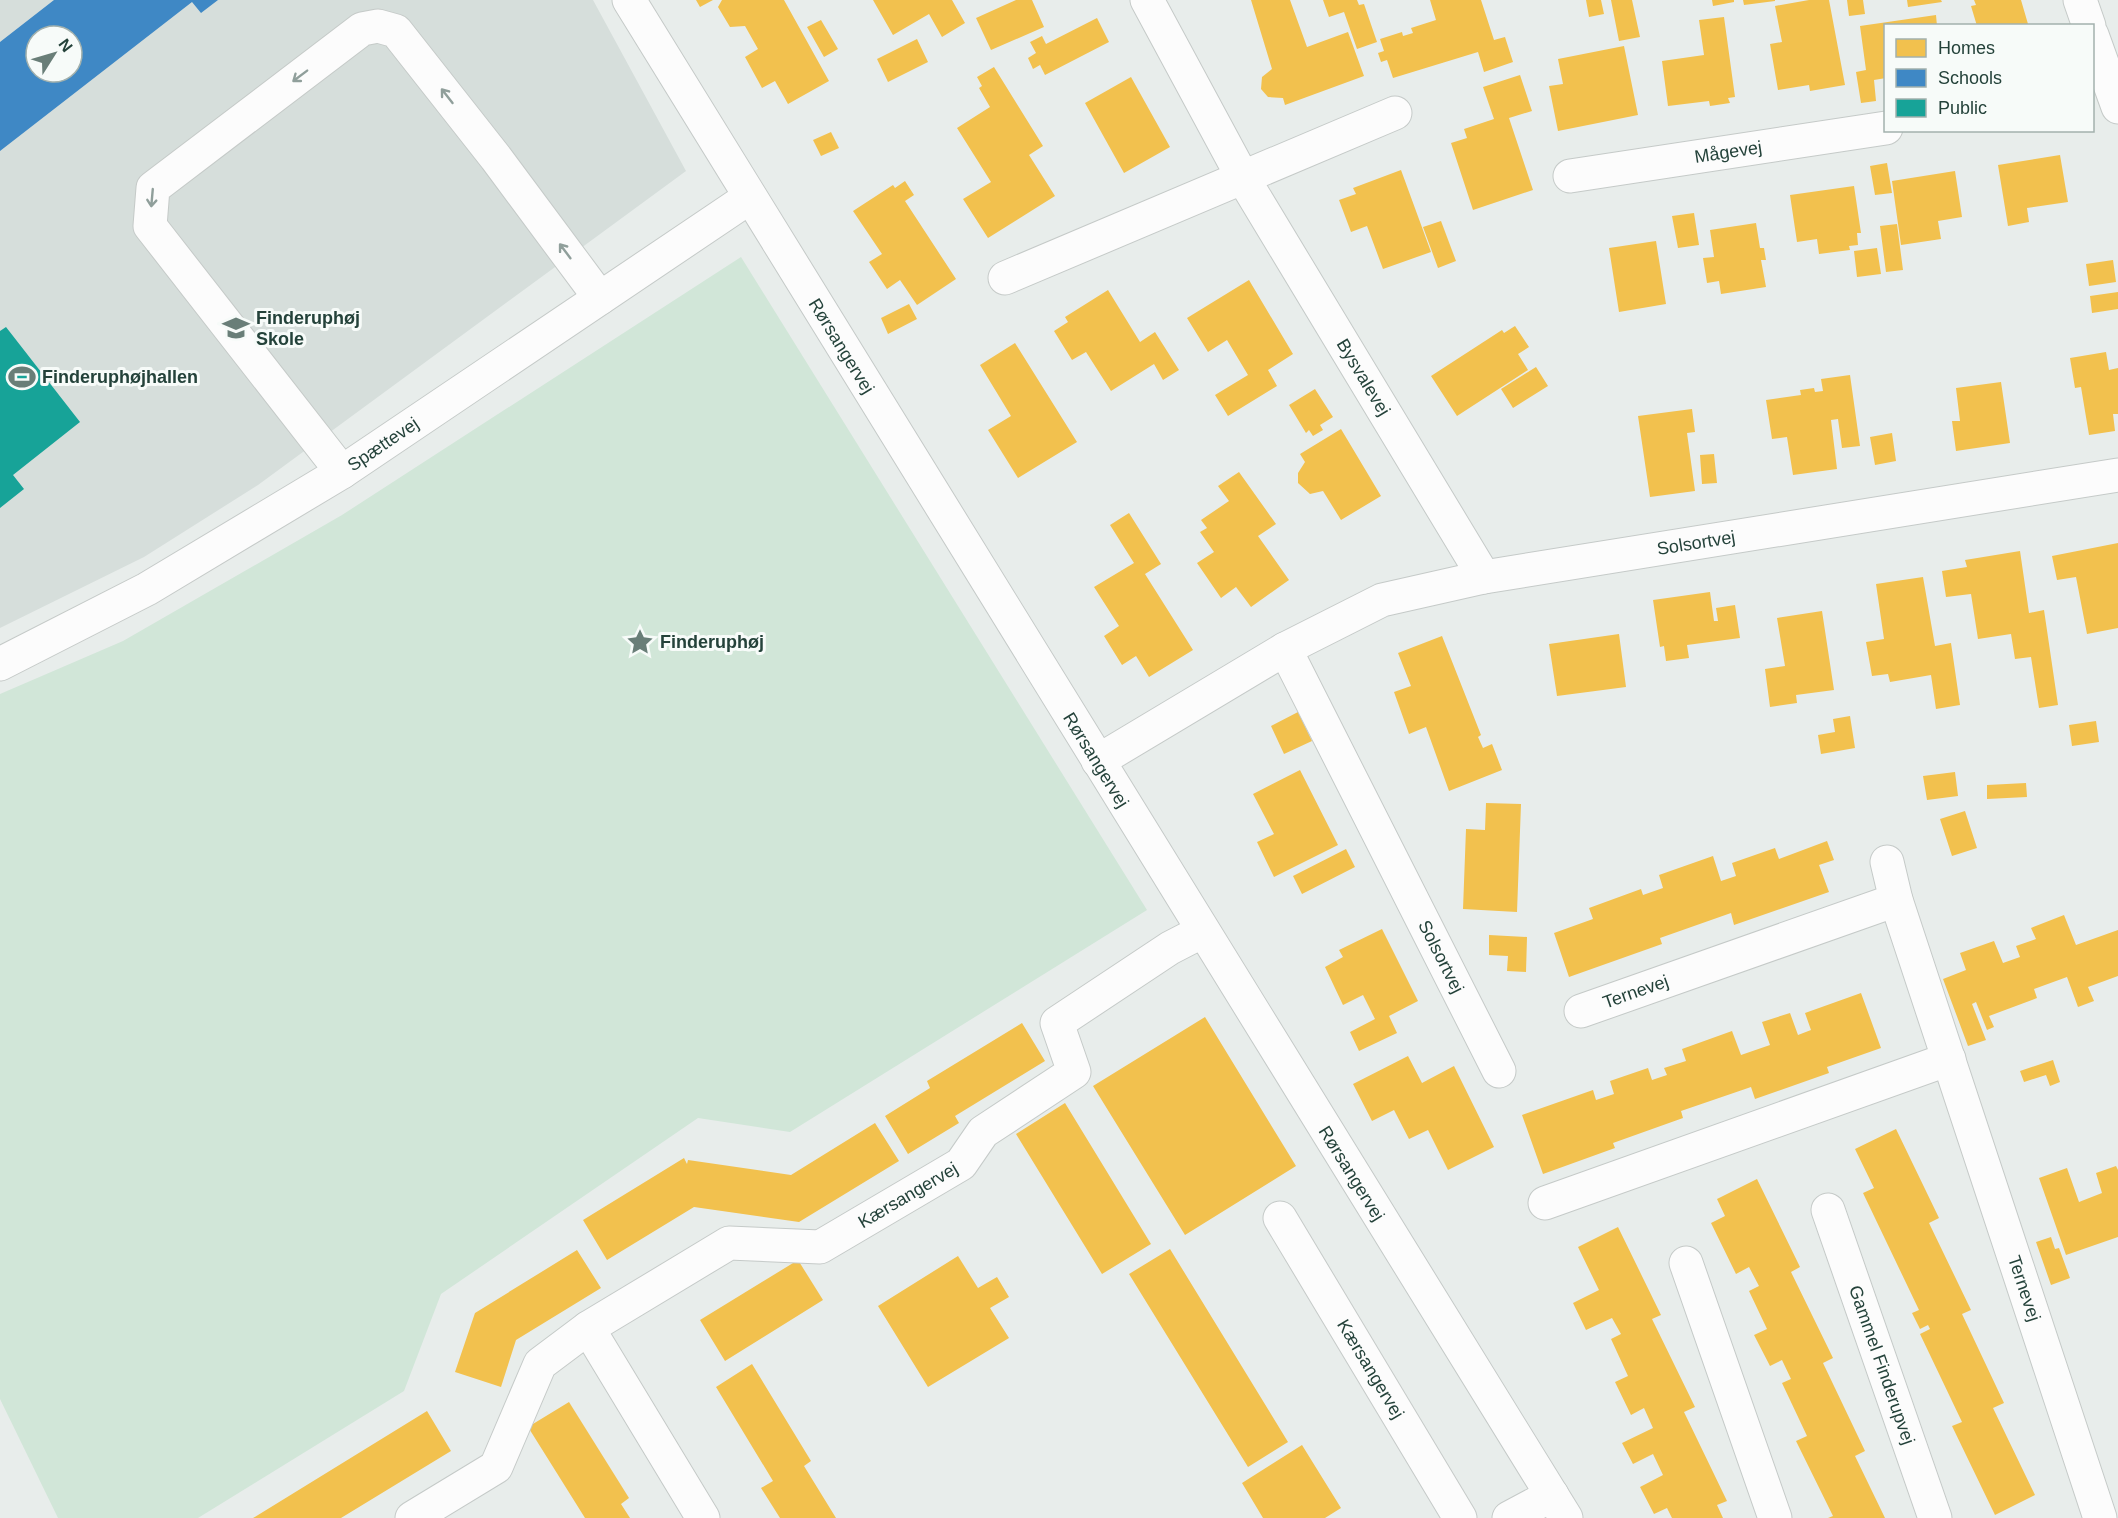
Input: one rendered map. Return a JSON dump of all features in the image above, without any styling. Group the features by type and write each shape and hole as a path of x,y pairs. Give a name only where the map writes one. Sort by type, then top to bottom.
{"street":[{"name":"Rørsangervej","path":"629,0 1201,932 1559,1506"},
{"name":"Bysvalevej","path":"1147,0 1243,178 1484,576"},
{"path":"2080,0 2088,24"},
{"path":"342,472 150,226 153,188 362,29 378,26 396,31 496,158 600,298"},
{"path":"2094,41 2118,107"},
{"path":"1005,278 1395,113"},
{"name":"Mågevej","path":"1570,176 1884,128"},
{"name":"Spættevej","path":"0,663 147,589 342,472 750,197"},
{"name":"Solsortvej","path":"1098,761 1286,649 1382,600 1484,576 2118,475"},
{"name":"Solsortvej","path":"1286,649 1499,1071"},
{"name":"Ternevej","path":"1887,862 1896,900 2100,1518"},
{"name":"Ternevej","path":"1581,1011 1896,900"},
{"name":"Kærsangervej","path":"412,1518 496,1467 540,1364 588,1328 729,1243 820,1248 961,1164 983,1132 1074,1072 1057,1023 1170,948 1201,932"},
{"path":"1545,1203 1949,1059"},
{"name":"Gammel Finderupvej","path":"1828,1210 1935,1518"},
{"name":"Kærsangervej","path":"1280,1218 1460,1518"},
{"path":"1686,1263 1775,1518"},
{"path":"588,1328 704,1518"},
{"path":"1509,1518 1559,1506"}],"shaded area":[{"name":"Finderuphøj Skole","path":"0,0 593,0 686,171 258,485 144,557 0,628"}],"green space":[{"path":"741,257 1147,910 790,1132 698,1118 441,1294 404,1391 198,1518 58,1518 0,1399 0,694 123,641 342,515"}],"building: Homes":[{"path":"696,0 713,0 700,7"},
{"path":"722,0 784,0 829,81 788,104 775,81 762,88 745,57 758,49 745,26 730,27 718,7"},
{"path":"873,0 952,0 965,23 942,37 929,14 893,35"},
{"path":"1016,0 1032,0 1044,27 991,50 976,18"},
{"path":"1251,0 1290,0 1307,47 1348,32 1364,76 1285,105 1283,98 1268,97 1261,89 1262,77 1272,69"},
{"path":"1323,0 1357,0 1359,5 1364,4 1377,42 1357,49 1344,12 1329,17"},
{"path":"1430,0 1481,0 1494,40 1505,37 1513,62 1484,72 1478,52 1393,78 1387,60 1381,62 1378,53 1384,51 1380,39 1402,32 1403,36 1413,33 1411,28 1436,20"},
{"path":"1586,0 1601,0 1604,14 1589,17"},
{"path":"1611,0 1632,0 1640,37 1619,41"},
{"path":"1712,0 1734,0 1734,2 1713,6"},
{"path":"1743,0 1775,0 1775,1 1744,5"},
{"path":"1809,0 1829,0 1845,85 1810,91 1809,85 1778,90 1770,44 1782,42 1775,6"},
{"path":"1847,0 1863,0 1865,14 1849,16"},
{"path":"1907,0 1941,0 1942,2 1908,7"},
{"path":"1974,0 2021,0 2028,24 1976,24 1971,6 1976,5"},
{"path":"1936,15 1937,24 1884,24 1884,78 1874,80 1876,101 1861,103 1856,72 1866,70 1860,26"},
{"path":"1724,17 1735,97 1728,98 1730,103 1710,106 1709,101 1668,106 1662,61 1704,55 1699,20"},
{"path":"1097,18 1109,42 1045,75 1040,65 1033,69 1028,58 1036,53 1030,42 1042,36 1046,44"},
{"path":"821,20 838,49 824,57 807,27"},
{"path":"917,39 928,62 888,82 877,59"},
{"path":"1624,46 1638,115 1558,131 1549,86 1563,84 1558,59"},
{"path":"994,67 1043,146 1029,155 1055,196 988,238 963,199 991,182 957,128 990,107 979,88 982,86 977,77"},
{"path":"1520,75 1532,111 1509,118 1533,190 1473,210 1451,143 1467,138 1464,129 1494,119 1483,87"},
{"path":"1131,77 1170,147 1124,173 1085,103"},
{"path":"831,132 839,148 821,156 813,140"},
{"path":"2060,155 2068,202 2027,208 2029,222 2008,226 1998,165"},
{"path":"1887,163 1892,193 1875,195 1870,166"},
{"path":"1401,170 1431,252 1383,269 1367,226 1351,232 1339,200 1356,194 1353,188"},
{"path":"1955,171 1962,217 1938,221 1941,239 1901,245 1892,181"},
{"path":"905,181 914,195 905,201 956,279 917,305 900,280 887,289 869,262 882,254 853,211 893,185 895,188"},
{"path":"1854,186 1861,233 1857,233 1858,245 1849,246 1850,250 1819,254 1817,239 1797,242 1790,195"},
{"path":"1694,213 1699,245 1678,248 1672,216"},
{"path":"1441,221 1456,261 1438,268 1423,227"},
{"path":"1756,223 1760,248 1764,248 1766,260 1761,260 1766,287 1721,294 1719,281 1707,283 1703,258 1714,257 1710,230"},
{"path":"1897,224 1903,270 1886,272 1880,226"},
{"path":"1656,241 1666,304 1619,312 1609,248"},
{"path":"1877,248 1881,274 1857,277 1854,251"},
{"path":"2113,260 2116,282 2089,286 2086,264"},
{"path":"1249,280 1293,354 1268,370 1277,386 1228,416 1215,395 1248,375 1227,340 1208,352 1187,318"},
{"path":"1108,290 1140,342 1155,332 1179,370 1163,380 1154,364 1111,391 1086,352 1072,360 1054,331 1068,322 1065,317"},
{"path":"2118,292 2118,309 2092,313 2090,296"},
{"path":"909,304 917,319 888,334 881,318"},
{"path":"1515,326 1529,347 1518,354 1528,370 1457,416 1431,376 1502,330 1504,333"},
{"path":"1015,343 1077,442 1018,478 988,430 1011,416 980,365"},
{"path":"2106,352 2109,370 2118,368 2118,414 2113,414 2115,431 2089,435 2081,387 2075,388 2070,358"},
{"path":"1536,367 1548,386 1513,408 1501,389"},
{"path":"1850,375 1860,446 1842,448 1838,419 1831,420 1837,469 1793,475 1787,437 1772,439 1766,400 1801,395 1800,390 1814,388 1815,392 1823,391 1821,379"},
{"path":"2001,382 2010,443 1956,451 1952,421 1960,421 1956,388"},
{"path":"1315,389 1333,417 1320,425 1323,430 1313,436 1309,430 1306,433 1289,405"},
{"path":"1692,409 1695,432 1687,433 1695,491 1650,497 1638,416"},
{"path":"1341,429 1381,496 1341,520 1323,491 1310,494 1298,483 1298,473 1305,462 1300,454"},
{"path":"1892,433 1896,461 1875,465 1870,437"},
{"path":"1714,454 1717,483 1702,484 1700,455"},
{"path":"1239,472 1276,524 1258,536 1289,580 1251,607 1236,587 1221,598 1197,563 1214,552 1200,532 1207,528 1201,520 1229,501 1218,486"},
{"path":"1129,513 1161,564 1145,574 1193,650 1149,677 1136,656 1122,665 1104,636 1119,626 1094,587 1134,563 1110,525"},
{"path":"2118,543 2118,628 2087,634 2076,577 2057,580 2052,556"},
{"path":"2020,551 2029,613 2044,610 2058,705 2039,708 2031,657 2015,659 2011,634 1978,639 1971,594 1946,597 1942,571 1967,567 1965,560"},
{"path":"1923,577 1935,646 1951,643 1960,705 1936,709 1931,675 1890,682 1888,674 1872,676 1866,642 1884,639 1876,584"},
{"path":"1710,592 1714,621 1718,621 1716,608 1735,605 1740,638 1687,645 1689,658 1666,661 1664,646 1660,647 1653,600"},
{"path":"1822,611 1834,690 1796,695 1797,703 1770,707 1765,669 1785,666 1777,618"},
{"path":"1619,634 1626,687 1557,696 1549,644"},
{"path":"1442,636 1481,735 1478,737 1483,748 1492,744 1502,770 1449,791 1426,727 1409,734 1394,692 1411,686 1398,653"},
{"path":"1298,712 1312,741 1284,754 1271,726"},
{"path":"1850,716 1855,748 1821,754 1818,735 1835,732 1833,719"},
{"path":"2096,721 2099,742 2072,746 2069,725"},
{"path":"1300,770 1338,845 1274,877 1257,842 1274,834 1253,794"},
{"path":"1955,772 1958,796 1927,800 1923,776"},
{"path":"2026,783 2027,797 1987,799 1987,785"},
{"path":"1486,803 1521,804 1517,912 1463,909 1466,829 1485,830"},
{"path":"1965,811 1977,848 1952,856 1940,819"},
{"path":"1827,841 1834,860 1819,865 1829,892 1734,925 1731,913 1660,938 1662,944 1569,977 1554,933 1593,919 1589,908 1641,889 1643,895 1663,888 1659,875 1713,856 1721,881 1736,876 1732,863 1775,848 1779,859"},
{"path":"1346,849 1355,867 1302,894 1293,876"},
{"path":"2064,915 2076,945 2118,930 2118,976 2088,987 2094,1001 2078,1007 2067,977 2034,989 2037,998 1989,1016 1994,1027 1987,1030 1976,1002 1972,1004 1986,1040 1968,1046 1943,979 1966,970 1960,953 1994,941 2003,963 2020,957 2016,946 2036,939 2031,928"},
{"path":"1382,929 1418,1001 1389,1016 1397,1033 1359,1051 1350,1032 1375,1019 1363,995 1343,1005 1325,967 1343,957 1339,950"},
{"path":"1489,935 1527,937 1526,972 1507,971 1508,956 1489,955"},
{"path":"1861,993 1881,1048 1827,1067 1829,1073 1755,1099 1751,1087 1681,1111 1683,1118 1613,1143 1615,1148 1543,1174 1522,1115 1593,1090 1596,1100 1614,1094 1610,1081 1648,1068 1652,1080 1667,1075 1664,1068 1686,1061 1682,1049 1732,1031 1741,1055 1770,1045 1762,1022 1790,1013 1798,1035 1811,1030 1805,1013"},
{"path":"1205,1017 1296,1166 1185,1235 1093,1086"},
{"path":"1022,1023 1045,1061 955,1116 959,1123 908,1154 885,1116 930,1088 927,1081"},
{"path":"1408,1056 1422,1083 1454,1066 1494,1147 1448,1170 1428,1130 1409,1139 1394,1110 1372,1121 1353,1084"},
{"path":"2053,1060 2060,1082 2050,1086 2046,1075 2024,1082 2020,1071"},
{"path":"1065,1103 1151,1244 1102,1274 1016,1134"},
{"path":"875,1123 899,1161 799,1222 694,1207 607,1260 583,1220 684,1158 687,1164 688,1160 791,1175"},
{"path":"1896,1129 1939,1218 1929,1223 1971,1310 1962,1314 2004,1403 1993,1408 2035,1495 1995,1515 1952,1426 1962,1422 1920,1334 1930,1329 1928,1325 1920,1329 1912,1313 1919,1310 1863,1193 1874,1188 1855,1149"},
{"path":"2116,1166 2118,1170 2118,1237 2066,1255 2039,1178 2067,1168 2079,1202 2102,1193 2096,1173"},
{"path":"1757,1179 1800,1267 1791,1272 1833,1358 1823,1363 1865,1451 1855,1456 1885,1518 1828,1518 1833,1516 1796,1441 1807,1436 1782,1383 1791,1379 1782,1360 1770,1366 1754,1335 1767,1329 1749,1291 1759,1286 1749,1267 1736,1274 1711,1223 1725,1216 1717,1199"},
{"path":"1618,1227 1661,1315 1652,1319 1695,1407 1684,1412 1727,1501 1717,1505 1723,1518 1672,1518 1667,1508 1654,1514 1640,1487 1663,1475 1653,1454 1633,1464 1622,1443 1653,1428 1644,1408 1631,1415 1615,1382 1628,1376 1611,1339 1621,1334 1612,1318 1586,1330 1573,1303 1599,1290 1578,1247"},
{"path":"2051,1237 2055,1249 2059,1248 2070,1278 2051,1285 2036,1242"},
{"path":"1170,1249 1288,1442 1248,1467 1129,1274"},
{"path":"577,1250 601,1288 516,1340 501,1387 455,1372 475,1313"},
{"path":"958,1256 978,1288 997,1277 1009,1297 990,1308 1009,1338 928,1387 878,1306"},
{"path":"798,1260 823,1300 725,1361 700,1320"},
{"path":"752,1364 811,1461 804,1466 836,1518 780,1518 761,1488 773,1481 716,1387"},
{"path":"569,1402 629,1498 621,1504 630,1518 585,1518 528,1427"},
{"path":"427,1411 451,1451 341,1518 253,1518"},
{"path":"1302,1445 1341,1508 1325,1518 1263,1518 1242,1483"}],"building: Schools":[{"path":"54,0 218,0 201,13 192,2 0,151 0,42"}],"building: Public":[{"name":"Finderuphøjhallen","path":"6,327 80,422 13,475 24,489 0,508 0,331"}],"place":[{"name":"Finderuphøj Skole","path":"236,328"},
{"name":"Finderuphøjhallen","path":"22,377"},
{"name":"Finderuphøj","path":"640,642"}]}
